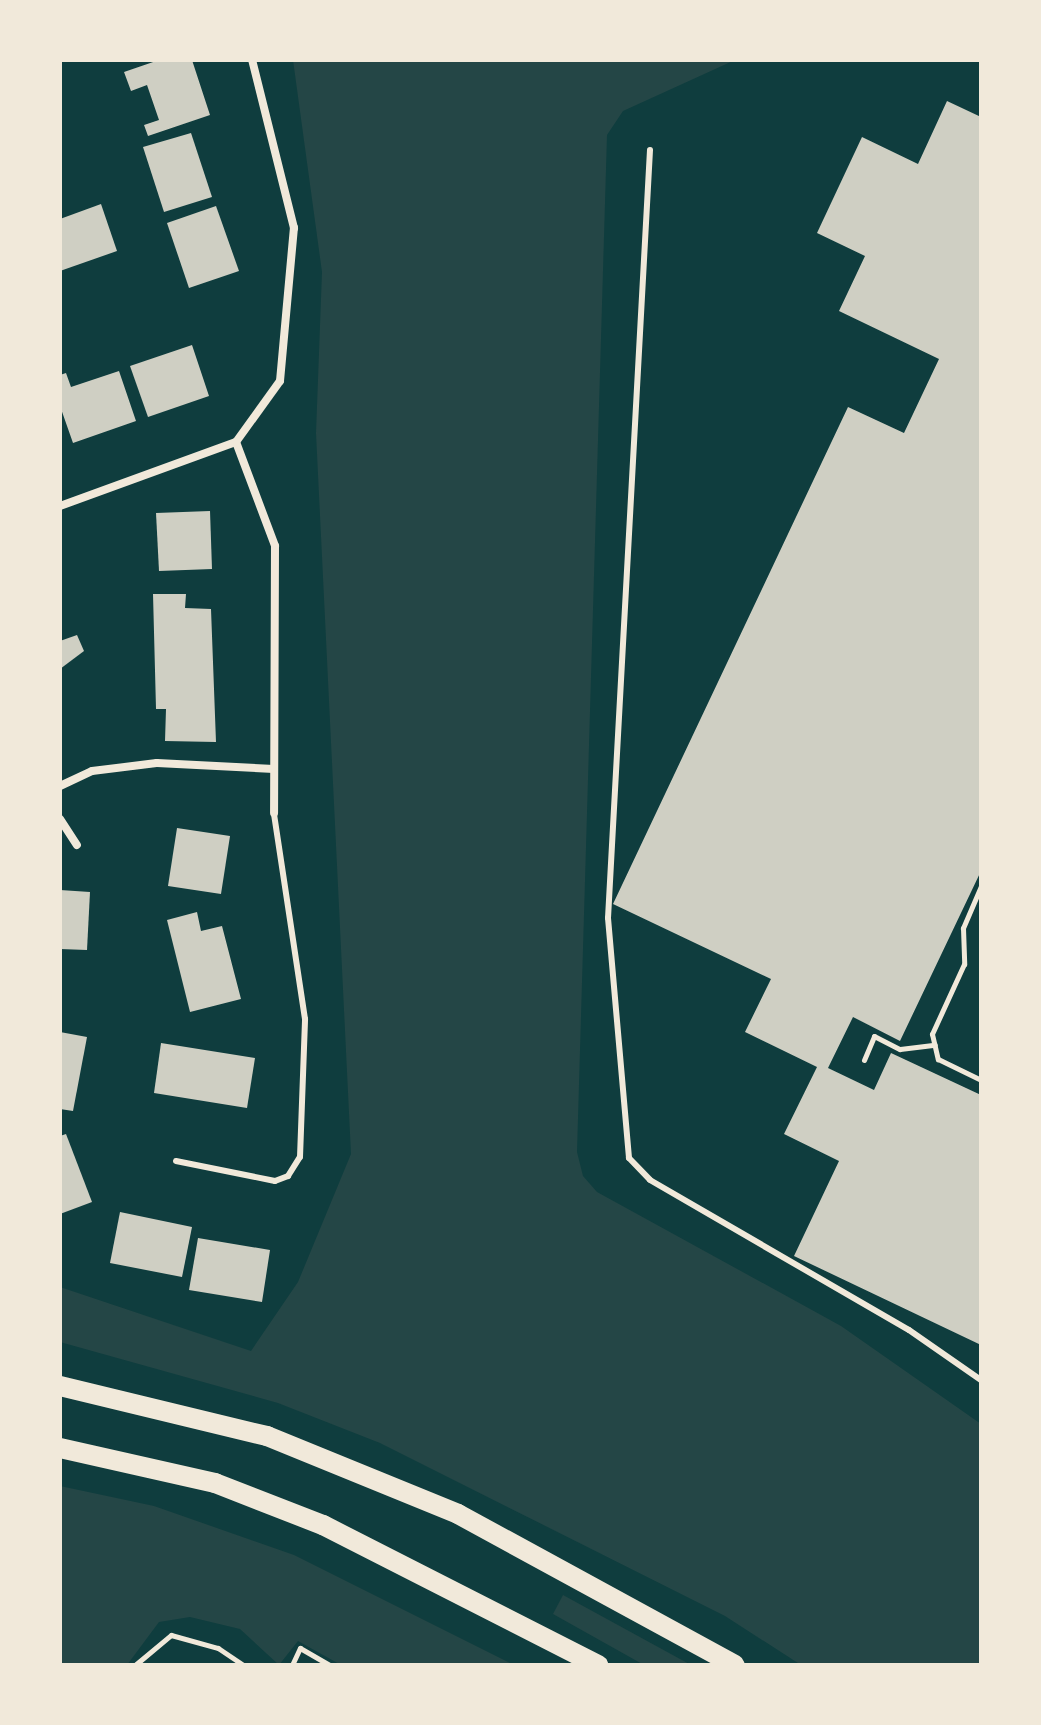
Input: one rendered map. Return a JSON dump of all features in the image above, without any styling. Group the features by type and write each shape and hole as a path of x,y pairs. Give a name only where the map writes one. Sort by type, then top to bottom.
{"main road":[{"path":"60,1386 267,1436 458,1514 735,1665"},
{"path":"60,1448 215,1483 323,1525 598,1665"}],"street":[{"path":"60,506 236,442 280,381 294,228 252,60"},
{"path":"236,442 275,546 274,813"},
{"path":"60,786 92,771 157,763 274,769"},
{"path":"60,819 77,845"}],"lane":[{"path":"650,150 608,918 629,1158 650,1180 909,1330 981,1380"},
{"path":"176,1161 275,1181 300,1157 305,1019 274,813"}],"path":[{"path":"981,886 963,928 964,964 932,1034 938,1059 981,1080"},
{"path":"864,1060 874,1036 900,1049 935,1045"},
{"path":"135,1665 171,1635 218,1648 243,1665"},
{"path":"292,1665 300,1648 329,1665"}],"shaded area":[{"path":"293,60 735,60 623,111 607,135 577,1152 583,1176 597,1192 841,1326 981,1424 981,1665 801,1665 725,1616 380,1443 278,1403 60,1342 60,1287 251,1351 298,1282 351,1154 316,433 322,272"},
{"path":"60,1486 154,1506 294,1555 514,1665 341,1665 298,1641 279,1665 240,1629 190,1617 159,1622 127,1665 60,1665"},
{"path":"563,1595 691,1665 644,1665 553,1614"}],"building":[{"path":"159,60 192,60 210,115 148,136 144,125 159,120 147,85 131,91 124,72"},
{"path":"947,101 981,117 981,871 900,1041 853,1017 828,1068 874,1090 891,1053 981,1095 981,1345 794,1256 839,1161 784,1134 817,1067 745,1032 771,979 613,904 848,407 904,433 939,359 839,311 865,256 817,233 862,137 918,164"},
{"path":"191,133 212,197 164,212 143,147"},
{"path":"101,204 117,251 60,271 60,219"},
{"path":"216,206 239,271 189,288 167,223"},
{"path":"192,345 209,396 148,417 130,366"},
{"path":"119,371 136,421 73,443 60,406 60,375 66,373 71,387"},
{"path":"210,511 212,569 159,571 156,513"},
{"path":"153,594 186,594 185,608 211,609 216,742 165,741 166,709 156,709"},
{"path":"77,635 84,651 60,669 60,641"},
{"path":"177,828 230,836 221,894 168,886"},
{"path":"60,890 90,892 87,950 60,949"},
{"path":"197,912 201,931 222,926 241,999 190,1012 167,920"},
{"path":"60,1032 87,1037 73,1111 60,1109"},
{"path":"161,1043 255,1058 247,1108 154,1093"},
{"path":"66,1134 92,1202 60,1214 60,1136"},
{"path":"120,1212 192,1227 182,1277 110,1263"},
{"path":"198,1238 270,1250 262,1302 189,1290"}]}
